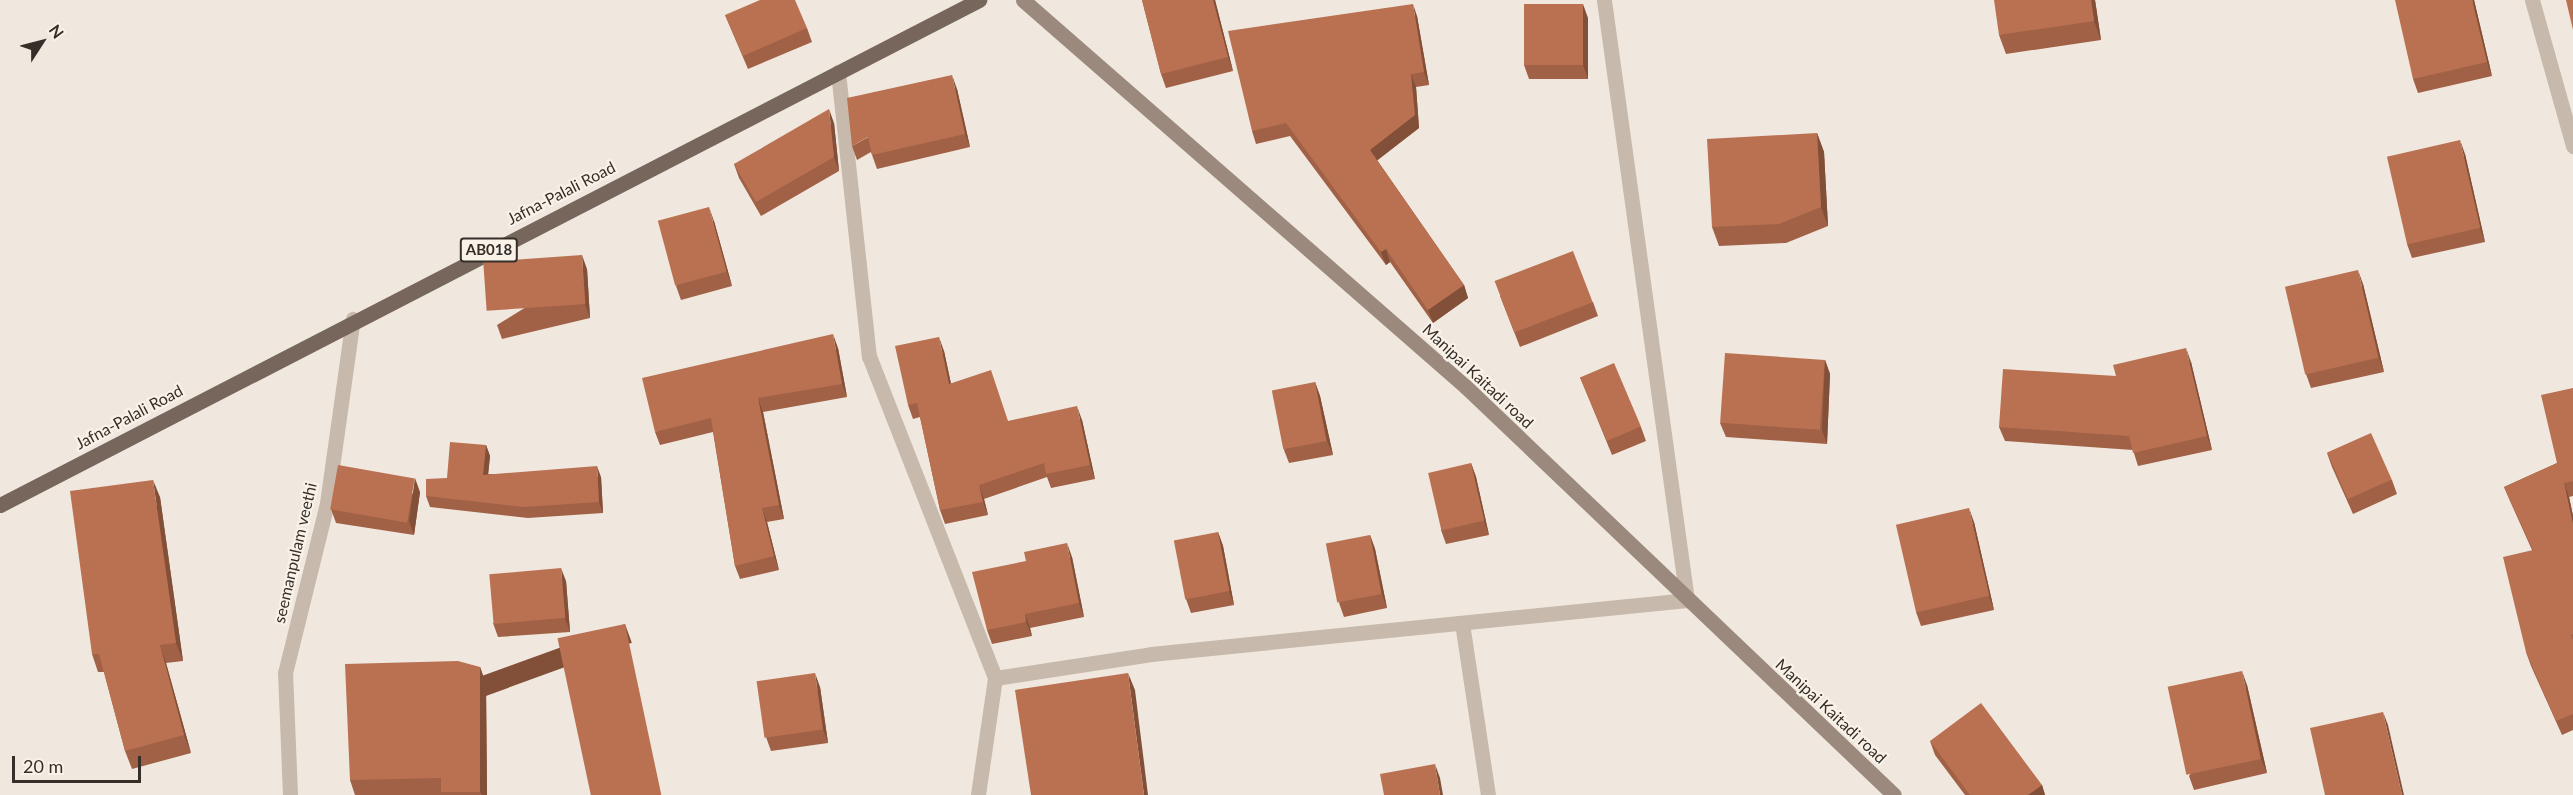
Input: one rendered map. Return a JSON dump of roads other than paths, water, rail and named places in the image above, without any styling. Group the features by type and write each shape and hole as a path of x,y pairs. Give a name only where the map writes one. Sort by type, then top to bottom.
{"main road":[{"name":"Jafna-Palali Road","path":"0,506 353,320 980,0"},
{"name":"Manipai Kaitadi road","path":"1023,0 1466,387 1894,795"}],"street":[{"path":"995,678 1151,654 1687,600 1604,0"},
{"path":"2532,0 2573,146"},
{"path":"838,72 869,356 995,678 978,795"},
{"name":"seemanpulam veethi","path":"290,795 285,673 327,503 353,320"},
{"path":"1462,623 1488,795"}]}
